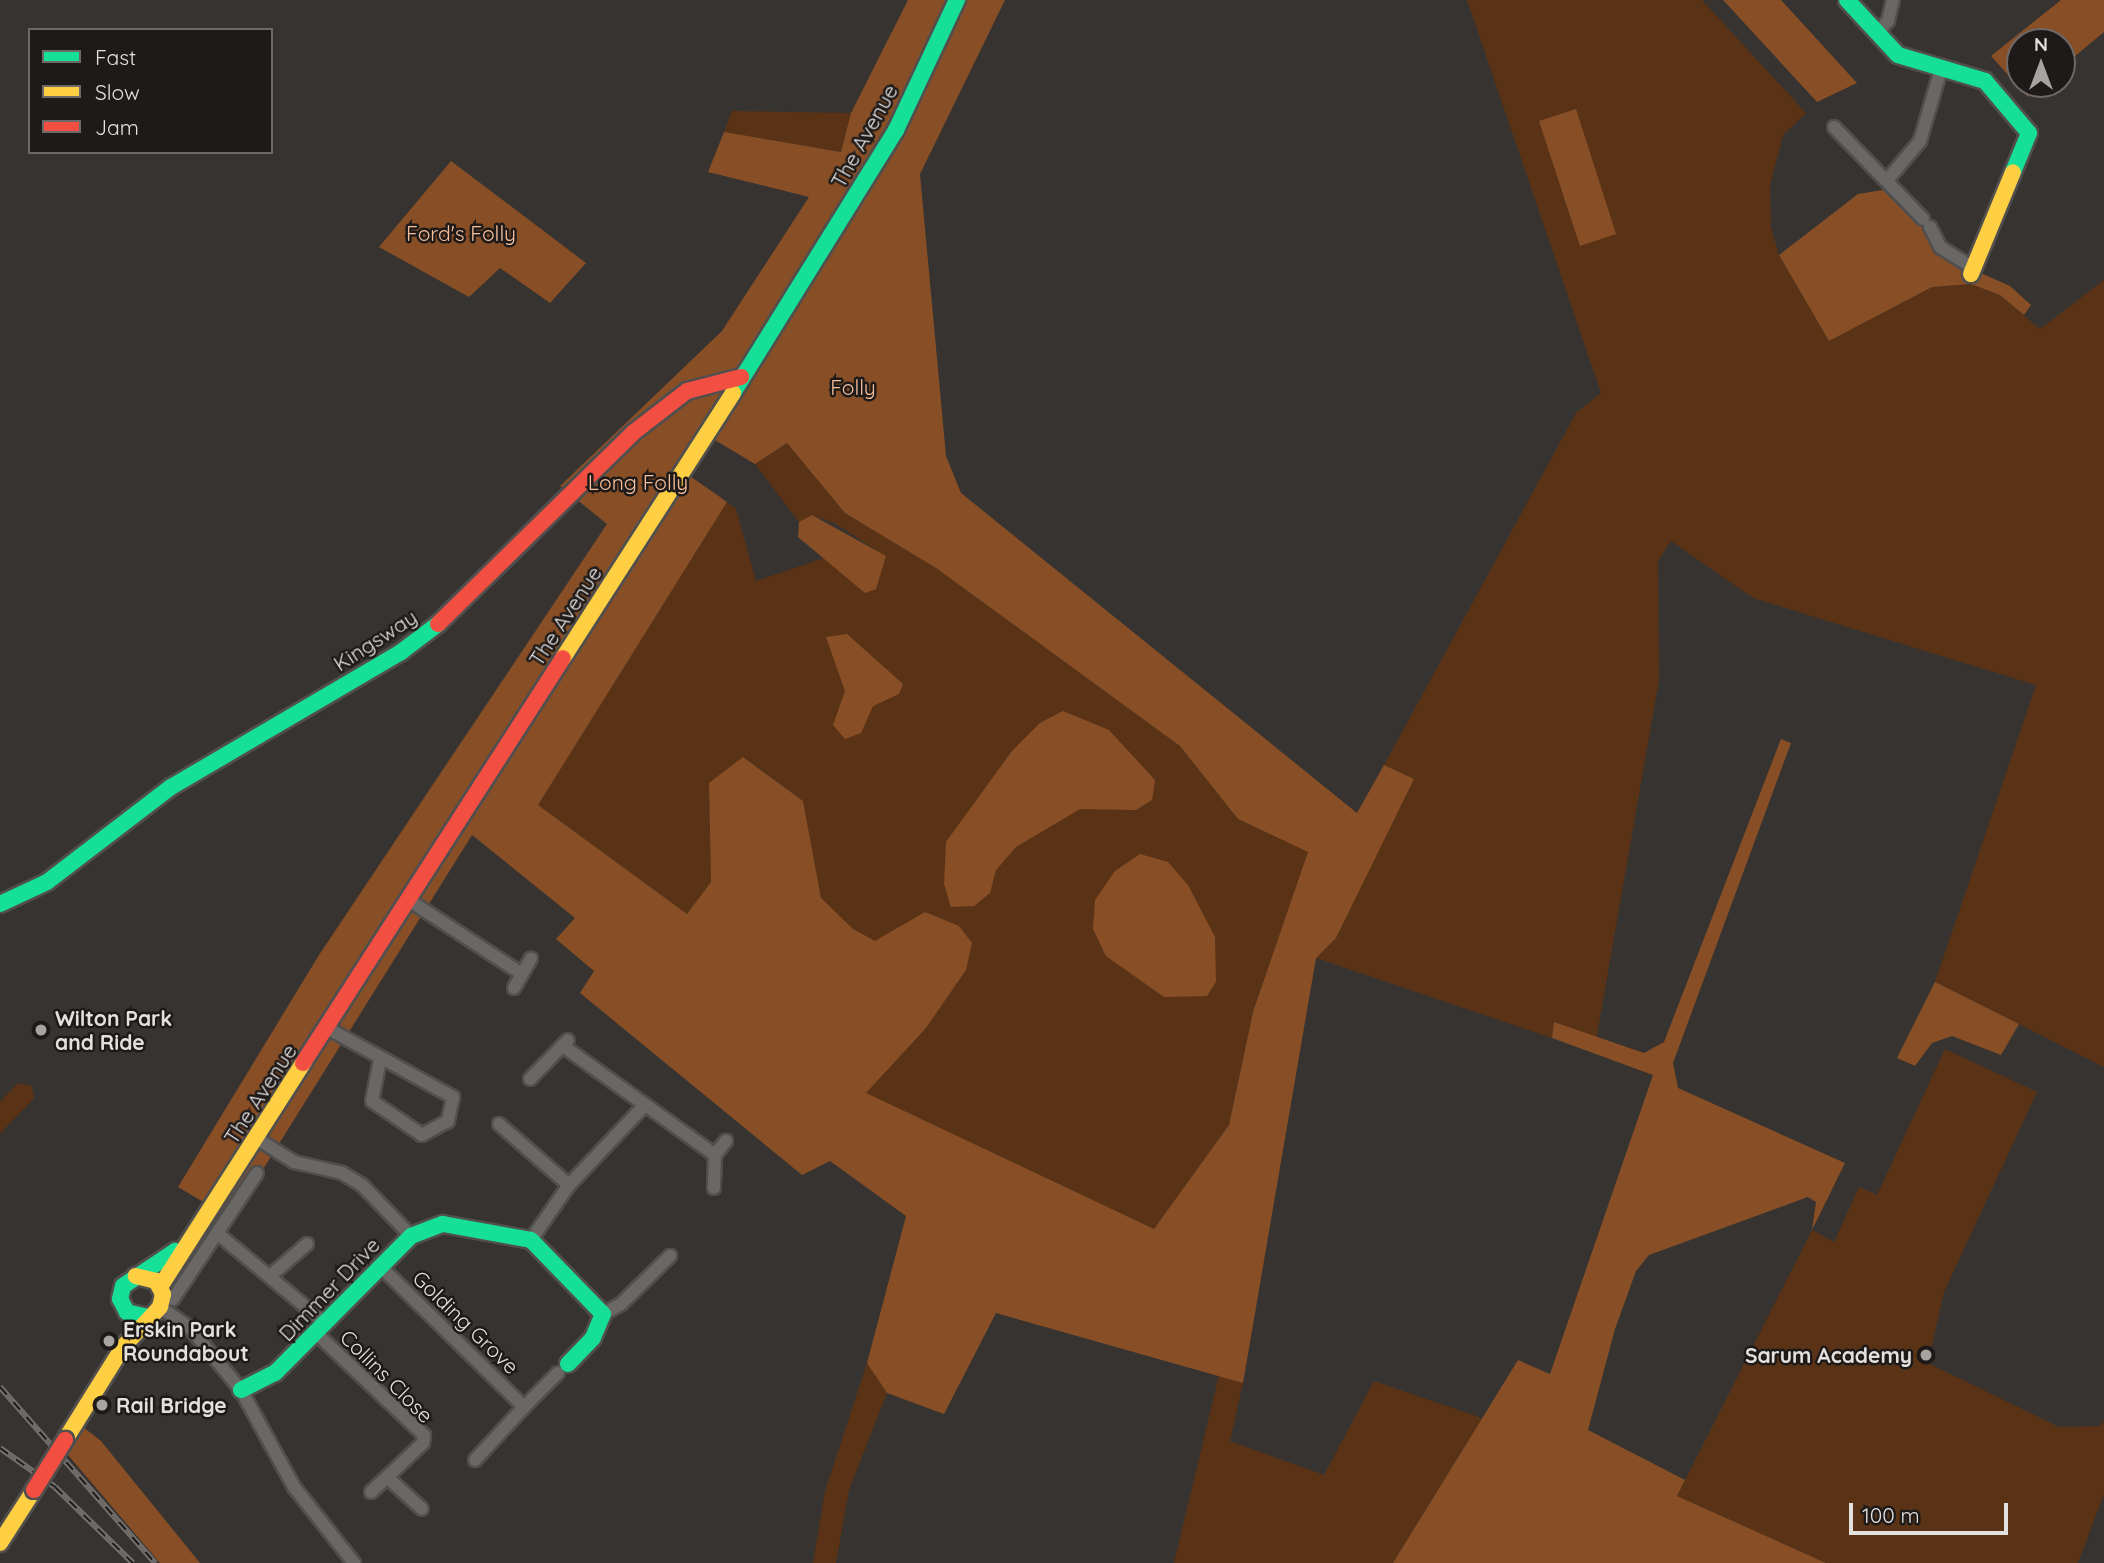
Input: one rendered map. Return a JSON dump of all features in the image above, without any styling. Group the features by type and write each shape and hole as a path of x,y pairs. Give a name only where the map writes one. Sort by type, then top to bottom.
{"street":[{"name":"The Avenue","path":"160,1287 186,1242 327,1028 896,130 957,0"},
{"path":"1835,127 1889,178 1927,223 1940,247 1973,272 2028,133 2026,125 1985,81 1898,55 1847,0"},
{"path":"1878,32 1888,21 1894,0"},
{"path":"1889,178 1920,141 1941,69"},
{"name":"Kingsway","path":"0,904 47,882 171,787 401,652 447,617 634,432 687,391 741,377"},
{"path":"408,899 522,974"},
{"path":"514,988 531,959"},
{"path":"327,1028 380,1059 392,1060 453,1097 448,1121 422,1135 372,1101 380,1059"},
{"path":"530,1079 566,1043 643,1107 715,1155"},
{"path":"531,1240 569,1185 643,1107"},
{"path":"499,1124 569,1185"},
{"path":"256,1138 293,1162 342,1173 362,1185 411,1236 458,1223 531,1240 603,1314"},
{"path":"714,1188 715,1155 726,1141"},
{"path":"0,1543 123,1347 160,1307 217,1233 257,1172"},
{"path":"217,1233 270,1276 321,1328"},
{"name":"Dimmer Drive","path":"241,1390 275,1373 411,1236"},
{"name":"The Avenue","path":"136,1276 186,1242"},
{"path":"270,1276 307,1244"},
{"path":"475,1460 524,1406 593,1338 603,1314 621,1304 670,1256"},
{"name":"Golding Grove","path":"380,1266 524,1406"},
{"path":"123,1347 127,1312 121,1292 136,1276 150,1277 160,1287 160,1307"},
{"path":"127,1312 160,1307 191,1329 241,1390 294,1487 354,1563"},
{"name":"Collins Close","path":"321,1328 424,1435 423,1443 371,1492"},
{"path":"387,1476 422,1509"}],"shaded area":[{"path":"1467,0 1702,0 1806,113 1783,135 1770,186 1771,227 1779,255 1829,341 1932,287 1971,284 2000,295 2040,329 2104,280 2104,1067 1935,982 2036,685 1753,598 1671,541 1658,561 1659,680 1596,1041 1555,1022 1552,1038 1316,958 1336,938 1413,779 1384,765 1576,413 1601,393"},
{"path":"732,111 851,113 841,152 724,132"},
{"path":"787,443 845,513 936,568 1180,746 1238,819 1309,852 1253,1012 1229,1125 1154,1229 865,1093 926,1028 966,970 925,912 875,942 853,929 821,899 803,801 744,757 709,783 711,882 687,914 538,805 727,502 736,509 756,581 827,557 865,592 885,556 836,524 812,515 799,522 755,464"},
{"name":"Sarum Academy","path":"1945,1049 2037,1092 1944,1292 1928,1363 2059,1427 2101,1426 2104,1421 2104,1494 2078,1563 1826,1563 1677,1496 1812,1230 1834,1242 1859,1187 1877,1195"},
{"path":"18,1083 32,1086 34,1098 0,1134 0,1102"},
{"path":"867,1363 887,1393 849,1490 836,1563 813,1563 825,1491"},
{"path":"1219,1375 1243,1383 1230,1441 1324,1475 1374,1381 1482,1418 1393,1563 1174,1563"}],"green space":[{"path":"908,0 1005,0 920,174 946,456 961,493 1357,813 1384,765 1414,779 1336,938 1316,958 1243,1383 996,1313 944,1414 887,1393 867,1363 906,1216 830,1161 802,1175 580,993 594,971 556,939 575,918 472,835 232,1219 178,1187 319,955 607,524 560,486 722,331 809,197 708,172 724,132 841,152 851,113","holes":["713,439 755,464 787,443 845,513 936,568 1180,746 1238,819 1308,852 1253,1012 1229,1125 1154,1229 866,1093 926,1028 966,970 972,943 959,926 925,912 875,941 853,929 821,898 803,801 743,757 709,783 711,882 687,914 538,805 727,502 690,476"]},
{"path":"1723,0 1781,0 1857,83 1817,102"},
{"path":"2061,0 2104,0 2104,32 2076,55 2076,28 2026,28"},
{"path":"2006,44 2006,73 1991,56"},
{"path":"1576,109 1616,234 1580,246 1539,121"},
{"name":"Ford's Folly","path":"451,161 586,263 550,303 500,268 469,297 379,247"},
{"path":"1883,190 1965,266 2010,286 2031,305 2024,315 2000,295 1971,284 1932,287 1829,341 1779,255 1858,194"},
{"path":"812,515 886,556 876,589 865,593 798,537 799,522"},
{"path":"847,634 903,684 899,694 873,706 861,733 845,739 833,725 845,691 826,637"},
{"path":"1063,711 1109,730 1155,780 1152,800 1136,810 1080,809 1016,847 996,870 990,893 974,906 951,907 944,884 946,842 1012,751 1040,723"},
{"path":"1781,739 1791,743 1673,1063 1678,1088 1845,1163 1812,1230 1816,1202 1808,1197 1649,1255 1636,1271 1615,1329 1588,1430 1685,1480 1677,1496 1826,1563 1393,1563 1518,1360 1550,1374 1653,1075 1552,1038 1554,1022 1644,1053 1664,1042"},
{"path":"1140,854 1168,862 1188,885 1215,937 1216,982 1207,996 1164,997 1106,956 1093,929 1095,900 1115,871"},
{"path":"1935,982 2019,1024 2001,1055 1952,1036 1932,1043 1915,1066 1897,1058"},
{"path":"83,1427 101,1441 200,1563 160,1563 68,1455"}],"railway":[{"path":"0,1387 155,1563"},
{"path":"0,1448 55,1487 133,1563"}],"traffic: fast":[{"path":"733,393 896,130 957,0"},
{"path":"1847,0 1898,55 1985,81 2029,133 2013,172"},
{"path":"0,904 47,882 171,787 401,652 438,624"},
{"path":"241,1390 275,1373 411,1236 443,1224 531,1240 603,1314 593,1338 568,1364"},
{"path":"148,1317 127,1312 120,1299 123,1286 175,1251"}],"traffic: slow":[{"path":"1971,274 2013,172"},
{"path":"563,658 733,393"},
{"path":"160,1287 303,1063"},
{"path":"65,1440 123,1347 160,1307 163,1294 156,1281 136,1276"},
{"path":"0,1543 34,1490"}],"traffic: jam":[{"path":"438,624 634,432 687,391 741,377"},
{"path":"303,1063 563,658"},
{"path":"34,1490 65,1440"}],"place":[{"name":"Wilton Park and Ride","path":"41,1030"},
{"name":"Erskin Park Roundabout","path":"109,1341"},
{"name":"Sarum Academy","path":"1926,1355"},
{"name":"Rail Bridge","path":"102,1405"}],"park label":[{"name":"Folly","path":"853,387"},
{"name":"Long Folly","path":"638,482"}]}
